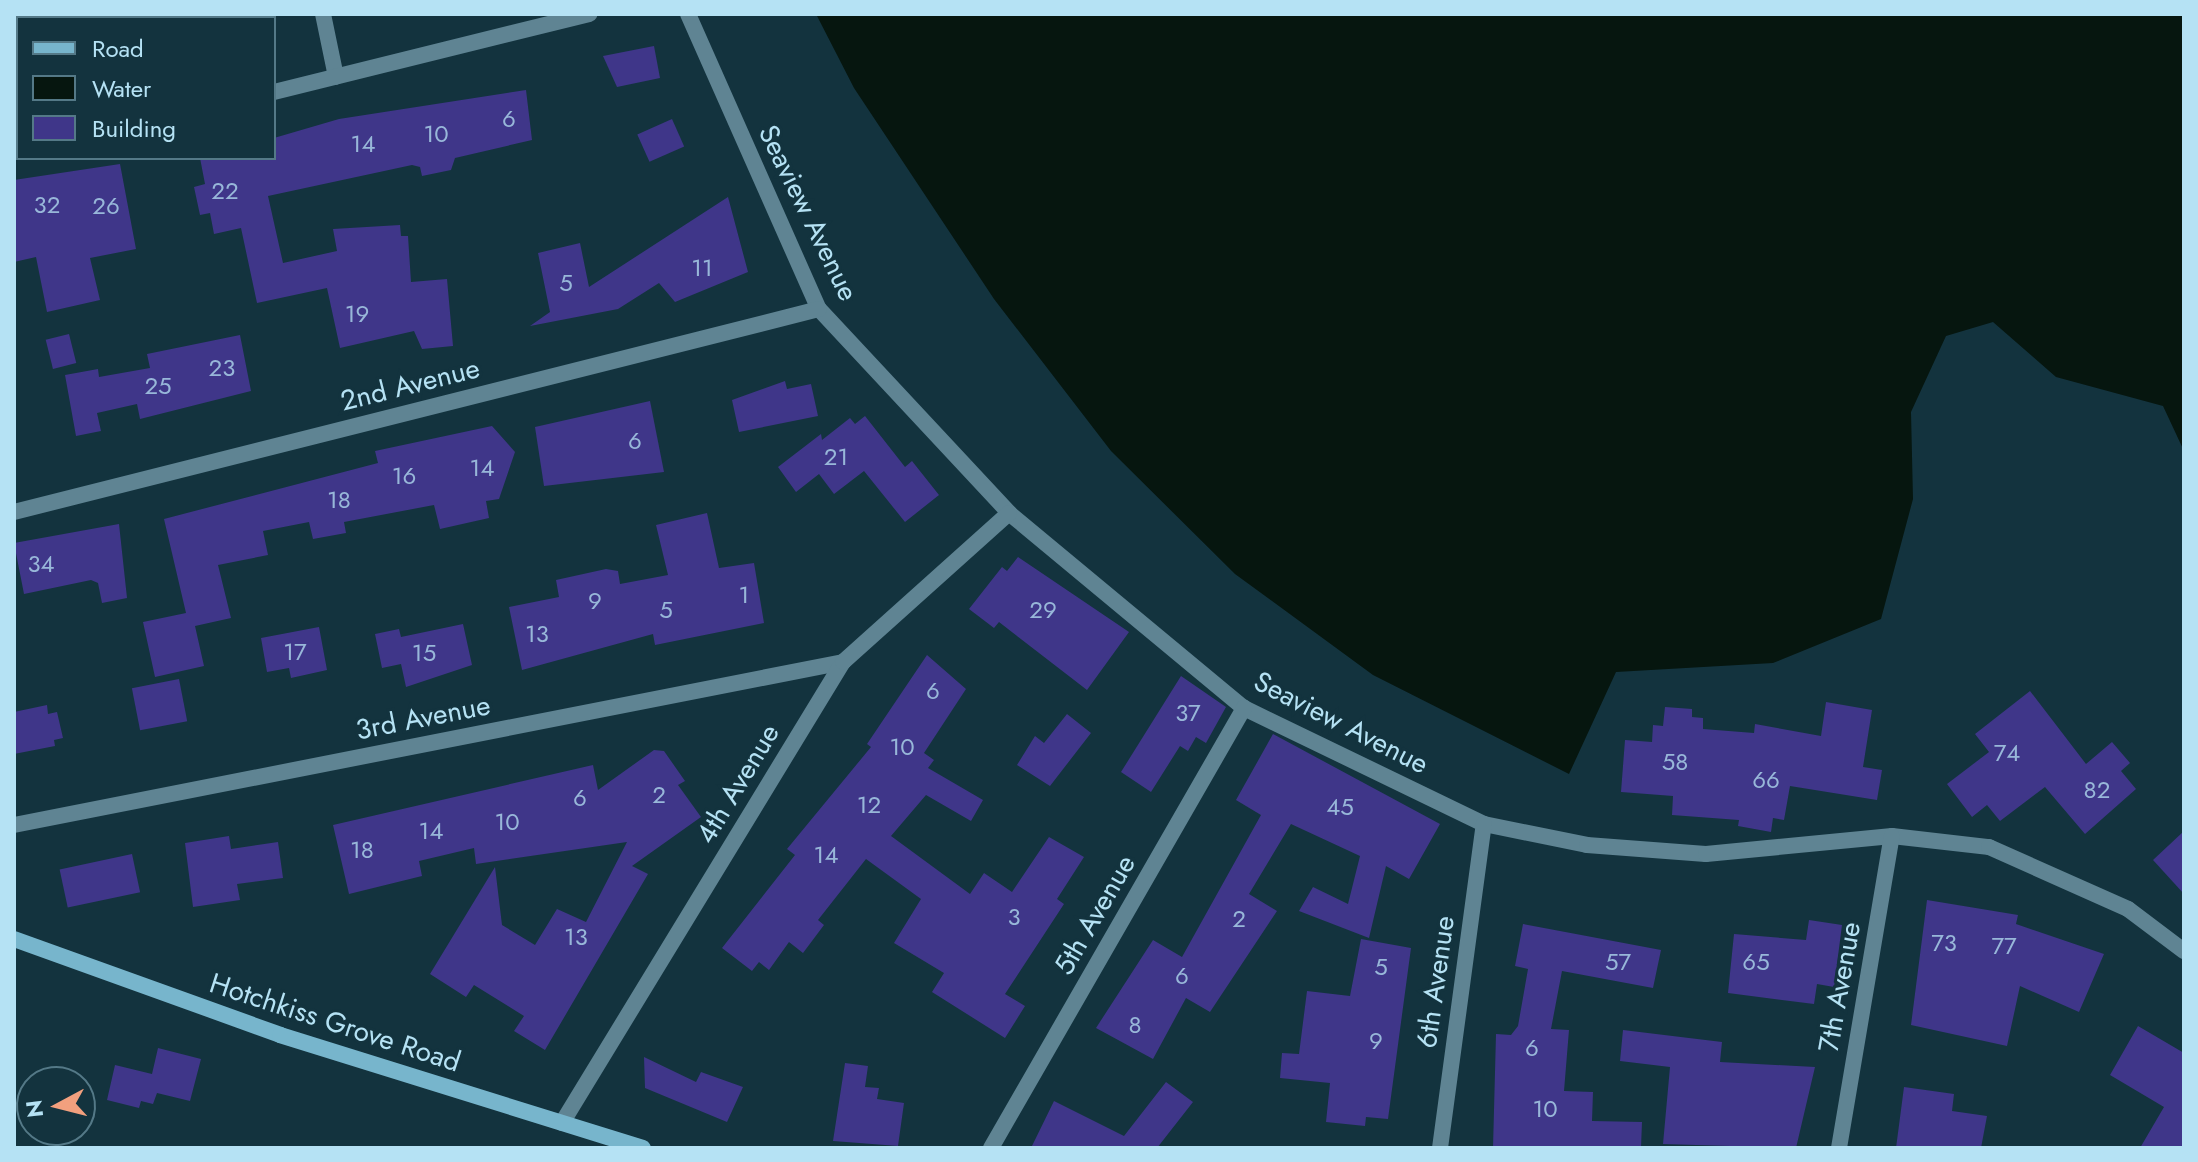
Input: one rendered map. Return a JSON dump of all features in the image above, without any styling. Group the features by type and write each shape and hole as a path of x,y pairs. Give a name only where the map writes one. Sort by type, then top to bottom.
{"main road":[{"name":"Hotchkiss Grove Road","path":"16,945 266,1030 643,1148"}],"street":[{"path":"323,14 336,77"},
{"path":"276,92 590,14"},
{"name":"Seaview Avenue","path":"688,14 819,309 1009,513 1244,708 1484,824 1587,845 1706,854 1892,836 1989,847 2128,909 2184,951"},
{"name":"2nd Avenue","path":"14,512 819,309"},
{"name":"4th Avenue","path":"562,1123 843,662 1009,513"},
{"name":"3rd Avenue","path":"14,825 843,662"},
{"name":"5th Avenue","path":"991,1148 1244,708"},
{"name":"6th Avenue","path":"1440,1148 1484,824"},
{"name":"7th Avenue","path":"1839,1148 1892,836"}],"water":[{"path":"816,14 2184,14 2184,451 2163,406 2056,377 1993,322 1946,336 1911,412 1913,499 1881,619 1773,663 1616,672 1569,774 1373,675 1235,574 1111,451 994,299 854,88"}],"building":[{"path":"654,46 660,78 617,87 603,56"},
{"path":"526,90 532,140 455,158 451,170 422,176 420,167 412,165 268,196 283,263 337,251 333,229 400,225 401,236 408,236 411,282 447,279 453,346 422,349 414,331 340,348 327,288 257,303 241,228 214,234 210,213 200,215 194,187 205,184 200,160 276,160 276,137 339,119"},
{"path":"672,119 684,146 649,162 637,134"},
{"path":"120,164 136,249 90,258 100,300 47,312 36,257 14,262 14,180"},
{"path":"728,197 748,272 675,302 659,283 618,309 530,326 550,312 538,253 580,243 589,287"},
{"path":"69,334 76,363 53,369 46,340"},
{"path":"240,335 251,391 140,419 137,404 97,413 101,431 76,436 65,375 98,369 99,377 150,368 147,354"},
{"path":"785,381 787,389 811,384 818,416 739,432 732,400"},
{"path":"650,401 664,472 544,486 535,427"},
{"path":"865,416 905,467 912,461 939,495 905,522 864,471 834,494 819,474 796,492 778,467 821,434 822,440 850,418 855,424"},
{"path":"492,426 515,452 499,499 486,501 489,518 440,529 434,505 344,522 346,533 313,539 309,522 263,531 268,555 218,565 231,618 195,626 204,666 155,677 143,622 186,613 164,519 378,463 375,451"},
{"path":"707,513 719,568 754,563 764,623 655,645 653,634 522,670 509,607 559,597 556,580 606,569 618,571 620,584 668,575 656,525"},
{"path":"119,524 127,598 102,603 98,583 91,580 24,594 14,543"},
{"path":"1018,557 1129,632 1087,690 999,622 994,628 969,609 1002,567 1007,571"},
{"path":"463,624 472,665 406,687 401,664 382,668 375,634 399,629 401,637"},
{"path":"319,627 327,670 291,678 289,668 267,672 261,638"},
{"path":"927,655 966,689 924,753 934,760 928,768 983,800 971,821 926,795 891,836 970,894 984,873 1012,892 1049,837 1084,857 1057,899 1064,904 1005,994 1025,1006 1005,1038 932,992 944,973 894,943 921,899 866,859 818,920 824,925 803,953 789,942 769,970 759,962 752,971 722,948 795,855 787,849 871,747 867,744"},
{"path":"1181,676 1226,707 1206,743 1196,737 1188,751 1180,746 1151,792 1121,772"},
{"path":"179,679 187,721 140,730 132,688"},
{"path":"2030,691 2086,764 2112,742 2130,763 2121,771 2136,789 2085,834 2045,787 2000,821 1987,805 1972,817 1947,784 1989,752 1975,734"},
{"path":"1826,702 1872,710 1863,767 1882,770 1877,800 1790,786 1784,820 1773,818 1771,832 1738,826 1739,820 1672,815 1673,796 1621,792 1625,740 1652,742 1653,725 1663,726 1665,707 1692,709 1692,717 1703,718 1703,729 1754,733 1755,724 1821,736"},
{"path":"47,705 48,714 57,712 63,738 54,740 55,746 14,754 14,712"},
{"path":"1067,714 1091,733 1050,786 1017,765 1035,736 1044,743"},
{"path":"1273,734 1440,824 1409,879 1386,866 1369,938 1299,911 1313,887 1348,904 1360,856 1291,824 1249,894 1277,911 1210,1012 1186,998 1153,1059 1096,1028 1153,940 1182,957 1261,815 1236,800"},
{"path":"654,750 664,751 685,781 678,785 701,817 632,866 648,874 545,1050 514,1031 524,1016 474,985 466,997 430,974 495,867 502,925 535,945 557,909 586,922 627,842 476,864 474,848 419,861 422,876 349,894 333,825 593,765 598,790"},
{"path":"2184,831 2184,894 2153,860"},
{"path":"229,836 231,849 278,842 283,878 237,884 240,900 193,907 185,843"},
{"path":"132,854 140,892 68,908 60,869"},
{"path":"1927,900 2018,915 2016,924 2104,954 2079,1012 2020,986 2007,1046 1911,1025"},
{"path":"1809,920 1842,925 1834,987 1817,984 1814,1004 1728,993 1734,934 1806,940"},
{"path":"1523,924 1661,950 1653,988 1562,971 1551,1029 1569,1030 1564,1091 1593,1092 1592,1121 1642,1122 1641,1148 1493,1148 1496,1034 1511,1035 1518,1026 1528,969 1515,966"},
{"path":"1361,939 1411,948 1388,1119 1366,1117 1365,1126 1326,1122 1330,1083 1280,1078 1282,1053 1299,1054 1307,991 1350,996"},
{"path":"2138,1026 2184,1053 2184,1148 2140,1148 2164,1107 2110,1075"},
{"path":"1623,1030 1722,1042 1720,1062 1815,1067 1796,1148 1663,1144 1670,1067 1620,1061"},
{"path":"158,1048 201,1059 190,1101 157,1093 153,1104 141,1101 139,1108 107,1100 115,1065 152,1074"},
{"path":"644,1057 696,1082 701,1072 743,1087 727,1122 645,1088"},
{"path":"845,1063 868,1066 865,1087 879,1088 877,1099 904,1103 898,1146 833,1141"},
{"path":"1166,1082 1193,1102 1157,1148 1031,1148 1054,1101 1124,1136"},
{"path":"1904,1087 1954,1094 1952,1111 1987,1116 1981,1148 1896,1148"}]}
